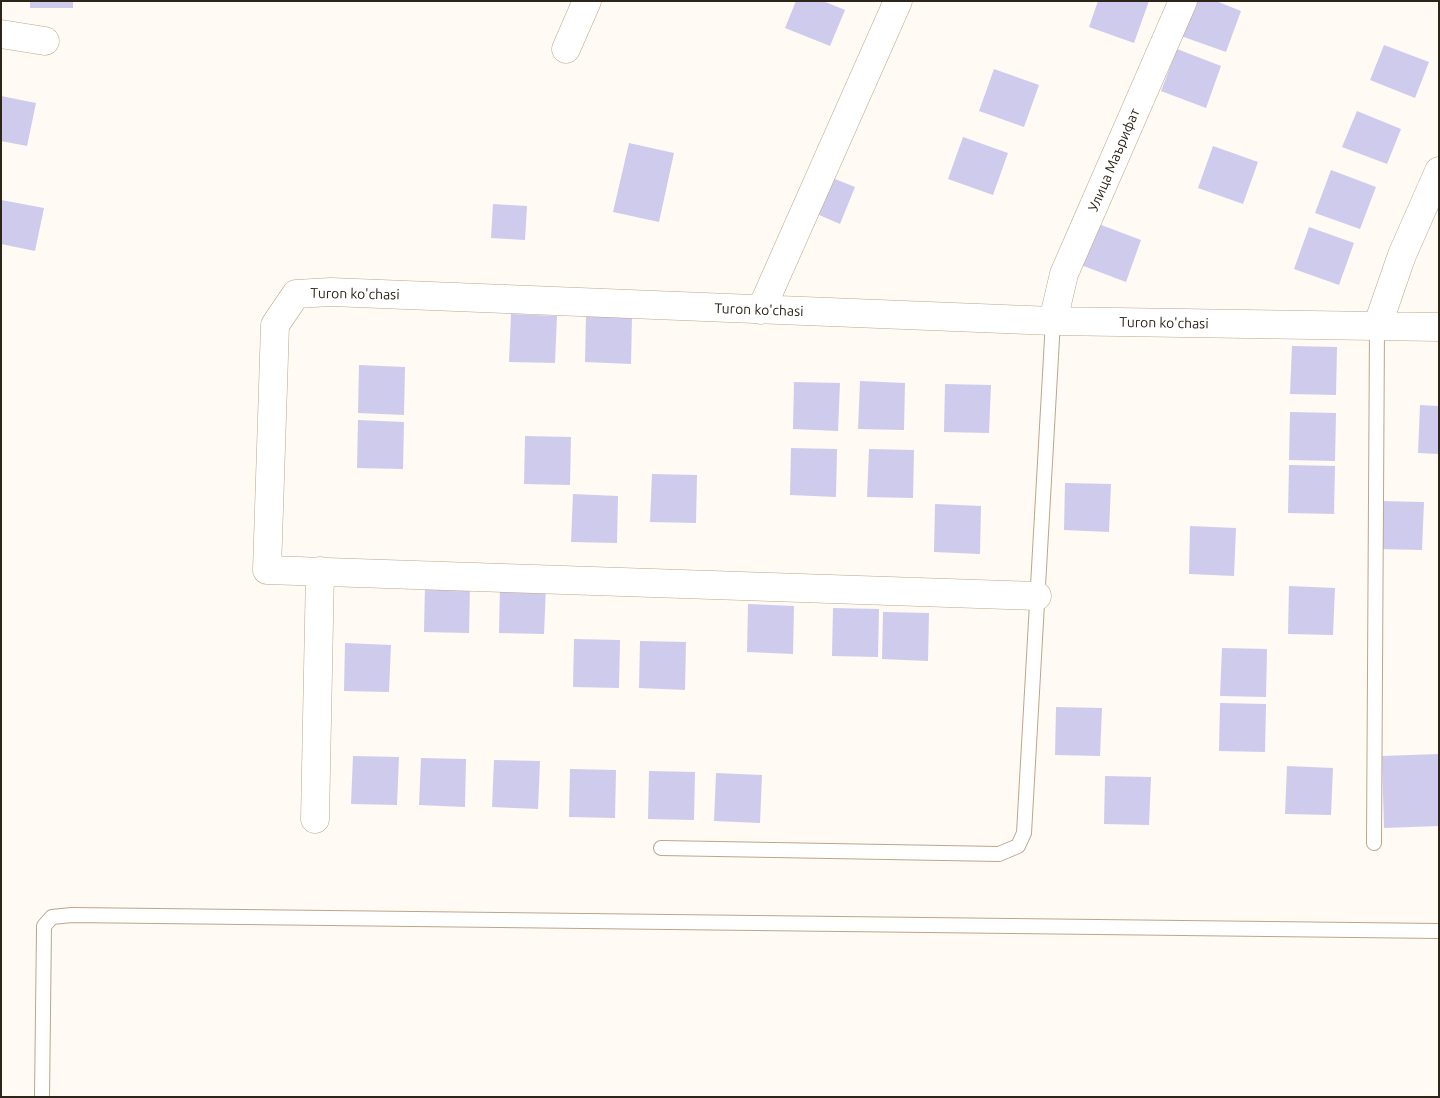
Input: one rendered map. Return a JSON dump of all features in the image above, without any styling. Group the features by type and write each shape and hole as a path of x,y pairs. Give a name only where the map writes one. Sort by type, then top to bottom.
{"street":[{"path":"566,49 587,1"},
{"path":"761,310 898,1"},
{"name":"Улица Маърифат","path":"1053,321 1064,274 1183,1"},
{"path":"1,34 45,41"},
{"path":"1376,327 1402,255 1439,171"},
{"name":"Turon ko'chasi","path":"1037,596 266,570 274,325 296,294 330,292 1053,321 1439,327"},
{"path":"315,819 320,571"}],"lane":[{"path":"661,848 999,854 1018,846 1024,832 1053,321"},
{"path":"1374,843 1376,327"},
{"path":"42,1097 44,926 52,917 92,915 1439,931"}],"building":[{"path":"30,1 73,1 73,8 30,8"},
{"path":"796,1 823,1 845,10 830,46 785,28"},
{"path":"1098,1 1149,1 1134,43 1089,27"},
{"path":"1194,1 1216,1 1241,11 1226,52 1181,36"},
{"path":"1384,45 1429,62 1415,98 1370,80"},
{"path":"1177,49 1221,66 1206,108 1161,91"},
{"path":"994,69 1039,85 1024,127 979,111"},
{"path":"1,96 36,103 27,146 1,141"},
{"path":"1357,111 1401,129 1387,164 1342,147"},
{"path":"963,137 1008,153 993,195 948,179"},
{"path":"629,143 674,153 659,222 613,212"},
{"path":"1213,146 1258,162 1243,204 1198,188"},
{"path":"810,169 855,187 840,224 796,205"},
{"path":"1331,170 1376,187 1360,229 1315,213"},
{"path":"1,200 44,208 35,251 1,244"},
{"path":"493,204 527,206 525,240 491,238"},
{"path":"1096,223 1141,240 1126,282 1081,265"},
{"path":"1309,227 1354,243 1339,285 1294,269"},
{"path":"511,314 557,316 555,363 509,362"},
{"path":"586,315 632,316 631,364 585,362"},
{"path":"1292,346 1337,347 1336,395 1290,394"},
{"path":"359,365 405,367 404,415 358,413"},
{"path":"860,381 905,383 904,430 858,429"},
{"path":"794,382 840,383 838,431 793,429"},
{"path":"945,384 991,385 989,433 944,432"},
{"path":"1420,405 1439,406 1439,454 1418,453"},
{"path":"1290,412 1336,413 1335,461 1289,460"},
{"path":"358,420 404,422 403,469 357,468"},
{"path":"525,436 571,437 570,485 524,484"},
{"path":"791,448 837,449 836,497 790,495"},
{"path":"869,449 914,450 913,498 867,497"},
{"path":"1289,465 1335,466 1334,514 1288,513"},
{"path":"652,474 697,475 696,523 650,522"},
{"path":"1065,483 1111,484 1109,532 1064,530"},
{"path":"573,494 618,496 617,543 571,542"},
{"path":"1378,501 1424,502 1422,550 1376,549"},
{"path":"935,504 981,506 980,554 934,552"},
{"path":"1190,526 1236,528 1234,576 1189,574"},
{"path":"425,584 470,585 469,633 424,632"},
{"path":"500,585 546,586 544,634 499,633"},
{"path":"1289,586 1335,588 1333,635 1288,634"},
{"path":"748,604 794,606 793,654 747,652"},
{"path":"833,608 879,609 878,657 832,656"},
{"path":"883,612 929,613 928,661 882,659"},
{"path":"574,639 620,640 619,688 573,687"},
{"path":"640,641 686,642 685,690 639,688"},
{"path":"345,643 391,645 389,692 344,691"},
{"path":"1222,648 1267,649 1266,697 1220,696"},
{"path":"1220,703 1266,704 1265,752 1219,751"},
{"path":"1056,707 1102,708 1100,756 1055,755"},
{"path":"1439,754 1439,826 1384,828 1382,756"},
{"path":"353,756 399,757 397,805 351,804"},
{"path":"421,758 466,759 465,807 419,805"},
{"path":"494,760 540,761 538,809 492,807"},
{"path":"1287,766 1333,768 1331,815 1285,814"},
{"path":"570,769 616,770 615,818 569,817"},
{"path":"649,771 695,772 694,820 648,819"},
{"path":"716,773 762,775 760,823 714,821"},
{"path":"1105,776 1151,777 1149,825 1104,824"}]}
